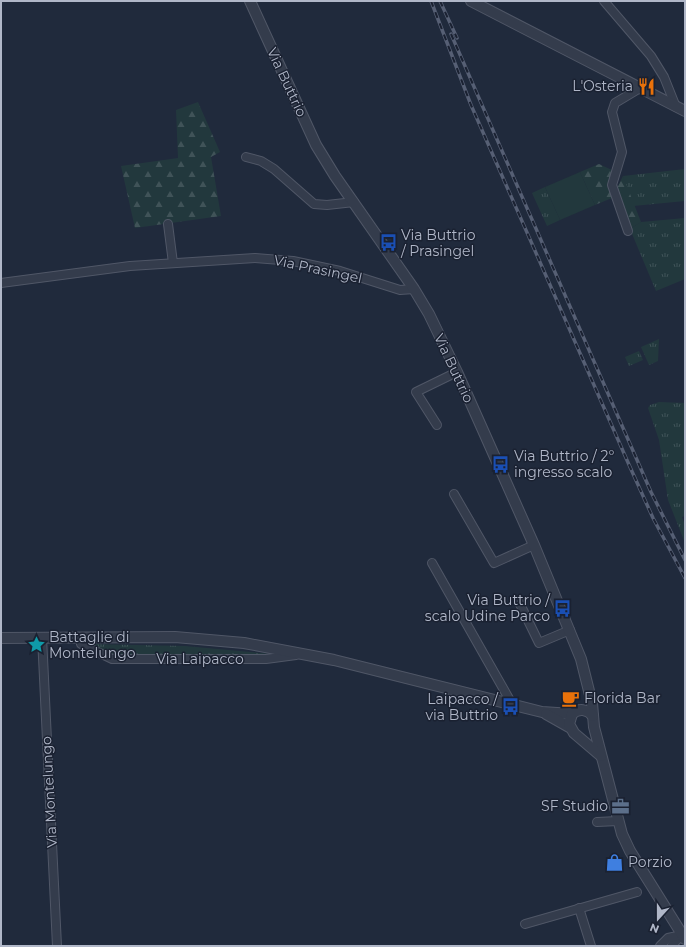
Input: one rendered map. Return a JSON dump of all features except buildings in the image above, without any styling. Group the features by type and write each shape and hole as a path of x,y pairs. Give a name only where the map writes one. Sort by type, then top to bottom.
{"street":[{"name":"Via Buttrio","path":"250,1 316,145 414,289 429,314 457,372 534,545 581,659 590,695 594,727 618,821 630,851 684,937"},
{"path":"472,1 681,109"},
{"path":"604,1 651,56 681,109"},
{"path":"628,231 612,185 622,152 612,109 616,103 640,88"},
{"path":"246,157 261,161 274,168 314,204 327,205 354,202"},
{"path":"168,224 173,263"},
{"name":"Via Prasingel","path":"1,283 122,267 227,258 266,258 293,261 340,271 400,290 414,289"},
{"path":"437,425 416,392 457,372"},
{"path":"454,494 494,562 534,545"},
{"path":"432,563 512,704"},
{"path":"519,602 538,643 570,630"},
{"name":"Via Montelungo","path":"42,637 57,946"},
{"name":"Via Laipacco","path":"80,637 81,644 112,659 266,659 305,654"},
{"name":"Via Laipacco","path":"1,638 175,637 252,644 305,654 542,712 572,714"},
{"path":"582,710 590,695"},
{"path":"593,716 588,711 582,710 572,714 569,720 569,726 603,758"},
{"name":"Via Laipacco","path":"542,712 569,726"},
{"path":"577,734 588,734 594,727"},
{"path":"597,822 618,821"},
{"path":"525,924 637,892"},
{"path":"580,908 591,946"},
{"path":"669,943 673,920"},
{"path":"660,946 684,937"},
{"path":"669,943 678,946"}],"green space":[{"path":"198,102 220,152 211,157 221,216 135,228 121,166 178,158 176,110"},
{"path":"599,164 614,171 608,186 612,198 595,205 580,172"},
{"path":"685,169 685,201 633,206 623,176"},
{"path":"580,172 595,205 560,220 545,187"},
{"path":"623,176 641,222 630,229 617,188"},
{"path":"545,187 560,220 547,226 532,193"},
{"path":"685,218 685,279 656,291 630,229 641,222"},
{"path":"659,339 658,361 649,365 641,347"},
{"path":"639,351 643,360 629,366 625,357"},
{"path":"659,402 685,403 685,516 682,517 685,525 685,543 668,500 659,440 648,408 650,405"},
{"path":"88,644 185,646 271,654 111,654"}],"railway":[{"path":"431,1 471,105 630,467 653,518 685,578"},
{"path":"440,1 457,38"},
{"path":"451,34 651,492 685,560"}],"place":[{"name":"L'Osteria","path":"646,86"},
{"name":"Via Buttrio / Prasingel","path":"388,243"},
{"name":"Via Buttrio / 2° ingresso scalo","path":"501,464"},
{"name":"Via Buttrio / scalo Udine Parco","path":"563,608"},
{"name":"Battaglie di Montelungo","path":"36,645"},
{"name":"Florida Bar","path":"571,698"},
{"name":"Laipacco / via Buttrio","path":"511,707"},
{"name":"SF Studio","path":"621,806"},
{"name":"Porzio","path":"615,862"}]}
